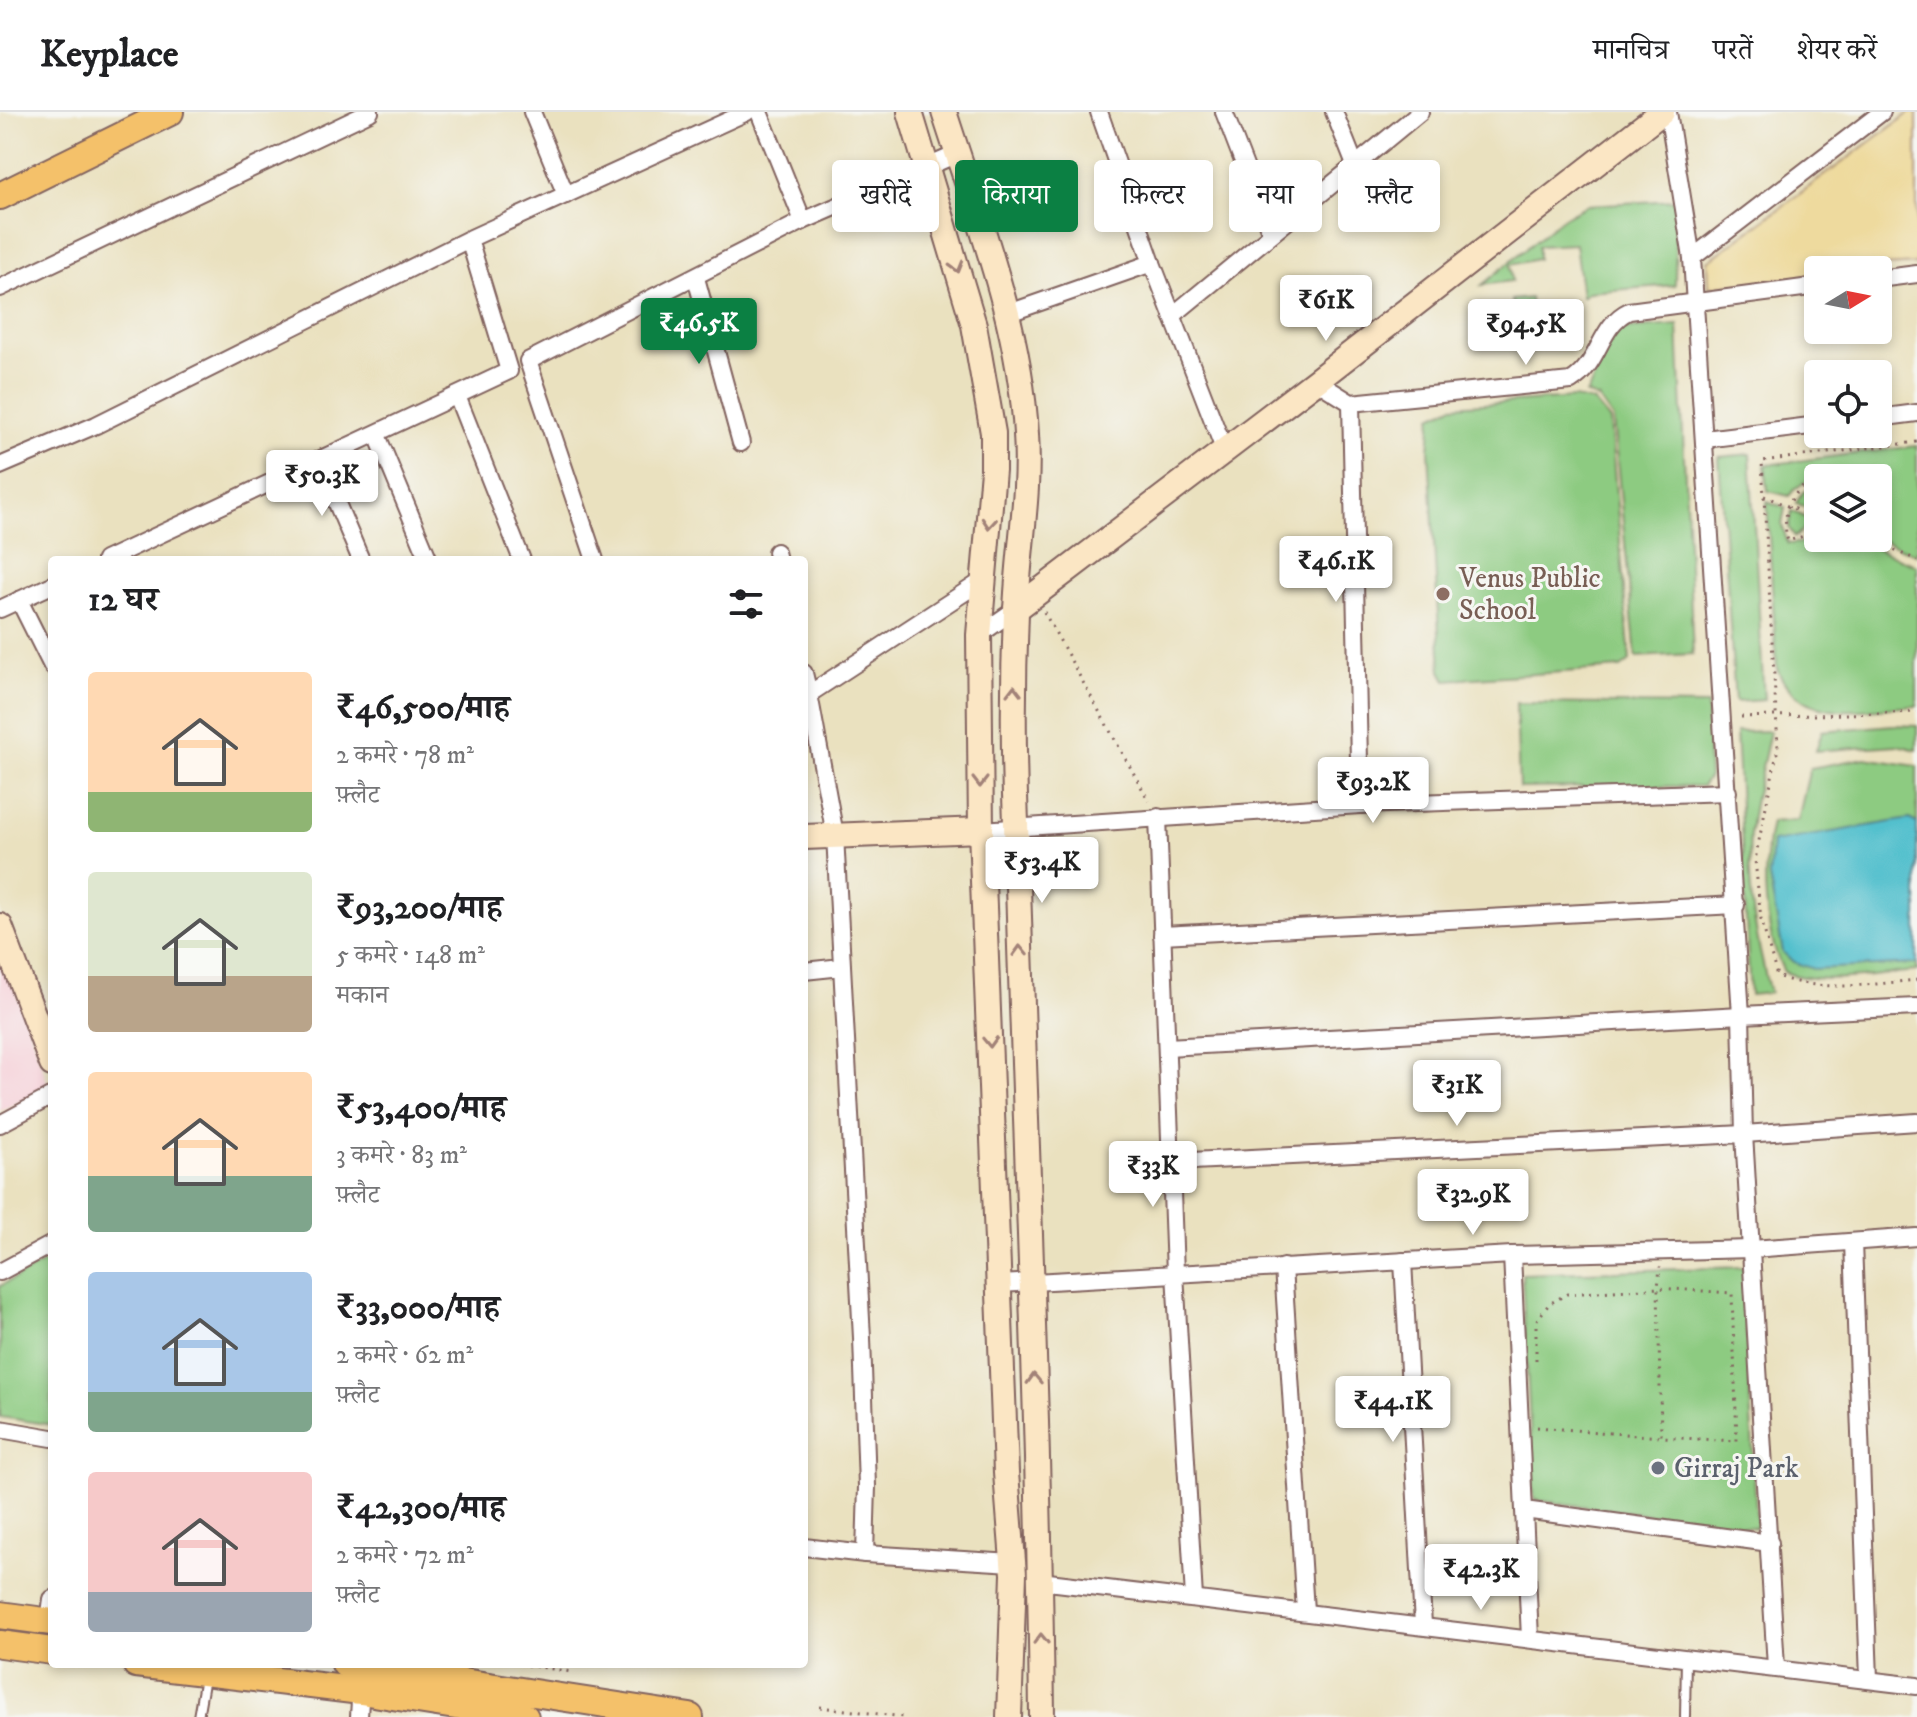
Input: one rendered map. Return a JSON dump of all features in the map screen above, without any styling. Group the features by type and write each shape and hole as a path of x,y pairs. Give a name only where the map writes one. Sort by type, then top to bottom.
{"main road":[{"path":"0,196 170,112"},
{"path":"0,1615 48,1614"},
{"path":"0,1644 48,1650"},
{"path":"206,1669 690,1717"},
{"path":"357,1685 525,1717"}],"street":[{"path":"0,288 370,112"},
{"path":"532,112 566,195"},
{"path":"0,466 96,425 469,239 747,112"},
{"path":"759,112 803,221"},
{"path":"910,112 926,160"},
{"path":"944,112 1006,314 1021,388 1028,465 1016,828 1032,1283 1042,1717"},
{"path":"1099,112 1152,263 1224,449"},
{"path":"1224,112 1271,234"},
{"path":"1334,112 1353,160"},
{"path":"1361,160 1420,112"},
{"path":"979,635 1665,112 1692,258 1696,301 1736,905 1744,1134 1776,1667"},
{"path":"1692,258 1882,112"},
{"path":"939,161 957,154"},
{"path":"1172,316 1338,179"},
{"path":"939,203 974,325 993,433 979,635 981,830 1006,1473 1013,1563 1009,1717"},
{"path":"114,556 377,435 832,208"},
{"path":"469,239 509,371"},
{"path":"1006,314 1152,263"},
{"path":"1892,277 1917,274"},
{"path":"696,278 741,443"},
{"path":"1316,381 1351,403 1571,381 1594,360 1610,325 1619,316 1647,307 1804,288"},
{"path":"528,361 594,556"},
{"path":"457,396 520,556"},
{"path":"1351,403 1360,805"},
{"path":"1892,416 1917,413"},
{"path":"1705,439 1804,427"},
{"path":"377,435 427,556"},
{"path":"319,461 359,556"},
{"path":"809,694 985,579"},
{"path":"0,609 48,587"},
{"path":"19,600 48,658"},
{"path":"808,690 835,835 863,1353 867,1486 865,1554"},
{"path":"808,837 1016,828 1360,805 1728,792"},
{"path":"1158,817 1175,1273 1194,1598"},
{"path":"1162,935 1736,905"},
{"path":"0,926 48,1053"},
{"path":"808,971 842,967"},
{"path":"1167,1047 1917,1007"},
{"path":"0,1124 48,1098"},
{"path":"1171,1162 1744,1134 1917,1122"},
{"path":"1000,1284 1512,1255 1752,1249 1917,1237"},
{"path":"1853,1242 1869,1679"},
{"path":"0,1272 48,1246"},
{"path":"1512,1255 1530,1638"},
{"path":"1403,1261 1423,1625"},
{"path":"1283,1267 1305,1611"},
{"path":"0,1429 48,1437"},
{"path":"1524,1510 1770,1543"},
{"path":"808,1547 1013,1563"},
{"path":"1040,1581 1917,1686"}],"lane":[{"path":"1685,1717 1686,1656"},
{"path":"198,1717 206,1669"}],"path":[{"path":"1917,442 1762,461 1778,748 1755,860 1761,919 1777,976 1802,984 1917,980"},
{"path":"1804,487 1788,507 1785,521 1788,541 1804,536"},
{"path":"1764,496 1804,514"},
{"path":"1892,549 1917,560"},
{"path":"1025,602 1158,817"},
{"path":"1723,717 1917,712"},
{"path":"1661,1437 1658,1288 1662,1252"},
{"path":"1536,1366 1536,1321 1549,1304 1567,1294 1658,1288 1732,1293 1737,1441 1537,1427"},
{"path":"546,1668 572,1672"},
{"path":"820,1707 904,1717"}],"shaded area":[{"path":"0,945 48,1087 0,1111"}],"green space":[{"path":"1676,200 1675,285 1589,292 1582,297 1575,244 1538,246 1538,259 1510,265 1512,281 1482,285 1564,217 1587,205"},
{"path":"1530,298 1533,331 1515,333 1512,300"},
{"path":"1678,325 1693,654 1636,657 1613,419 1599,399 1586,394 1608,344 1619,329"},
{"path":"1574,398 1594,402 1610,421 1630,661 1621,668 1446,680 1441,671 1429,450 1432,416 1452,406"},
{"path":"1917,446 1917,555 1892,544 1892,464 1804,464 1804,483 1789,496 1768,491 1765,465"},
{"path":"1750,454 1764,700 1735,702 1719,457"},
{"path":"1804,492 1804,506 1796,503"},
{"path":"1767,502 1785,508 1782,525 1788,544 1804,542 1804,552 1885,552 1917,566 1917,706 1837,710 1818,706 1802,699 1788,687 1777,669"},
{"path":"1792,511 1804,517 1804,529 1795,537 1789,528"},
{"path":"1516,703 1707,705 1709,777 1702,786 1519,788"},
{"path":"1917,726 1917,750 1897,745 1816,751 1822,731"},
{"path":"1770,731 1753,808 1749,855 1754,915 1770,993 1750,995 1736,732"},
{"path":"1865,758 1917,766 1917,971 1831,979 1784,972 1772,937 1766,898 1766,859 1771,822 1798,820 1810,768"},
{"path":"48,1260 48,1424 0,1417 0,1286"},
{"path":"1743,1267 1757,1528 1534,1500 1522,1274"}],"sand":[{"path":"1911,112 1917,112 1917,264 1892,266 1892,256 1804,256 1804,277 1709,287 1708,261"}],"water":[{"path":"1909,819 1917,823 1917,964 1813,969 1793,962 1783,952 1769,877 1772,842"}],"place":[{"name":"Venus Public School","path":"1443,594"},
{"name":"Girraj Park","path":"1658,1468"}]}
